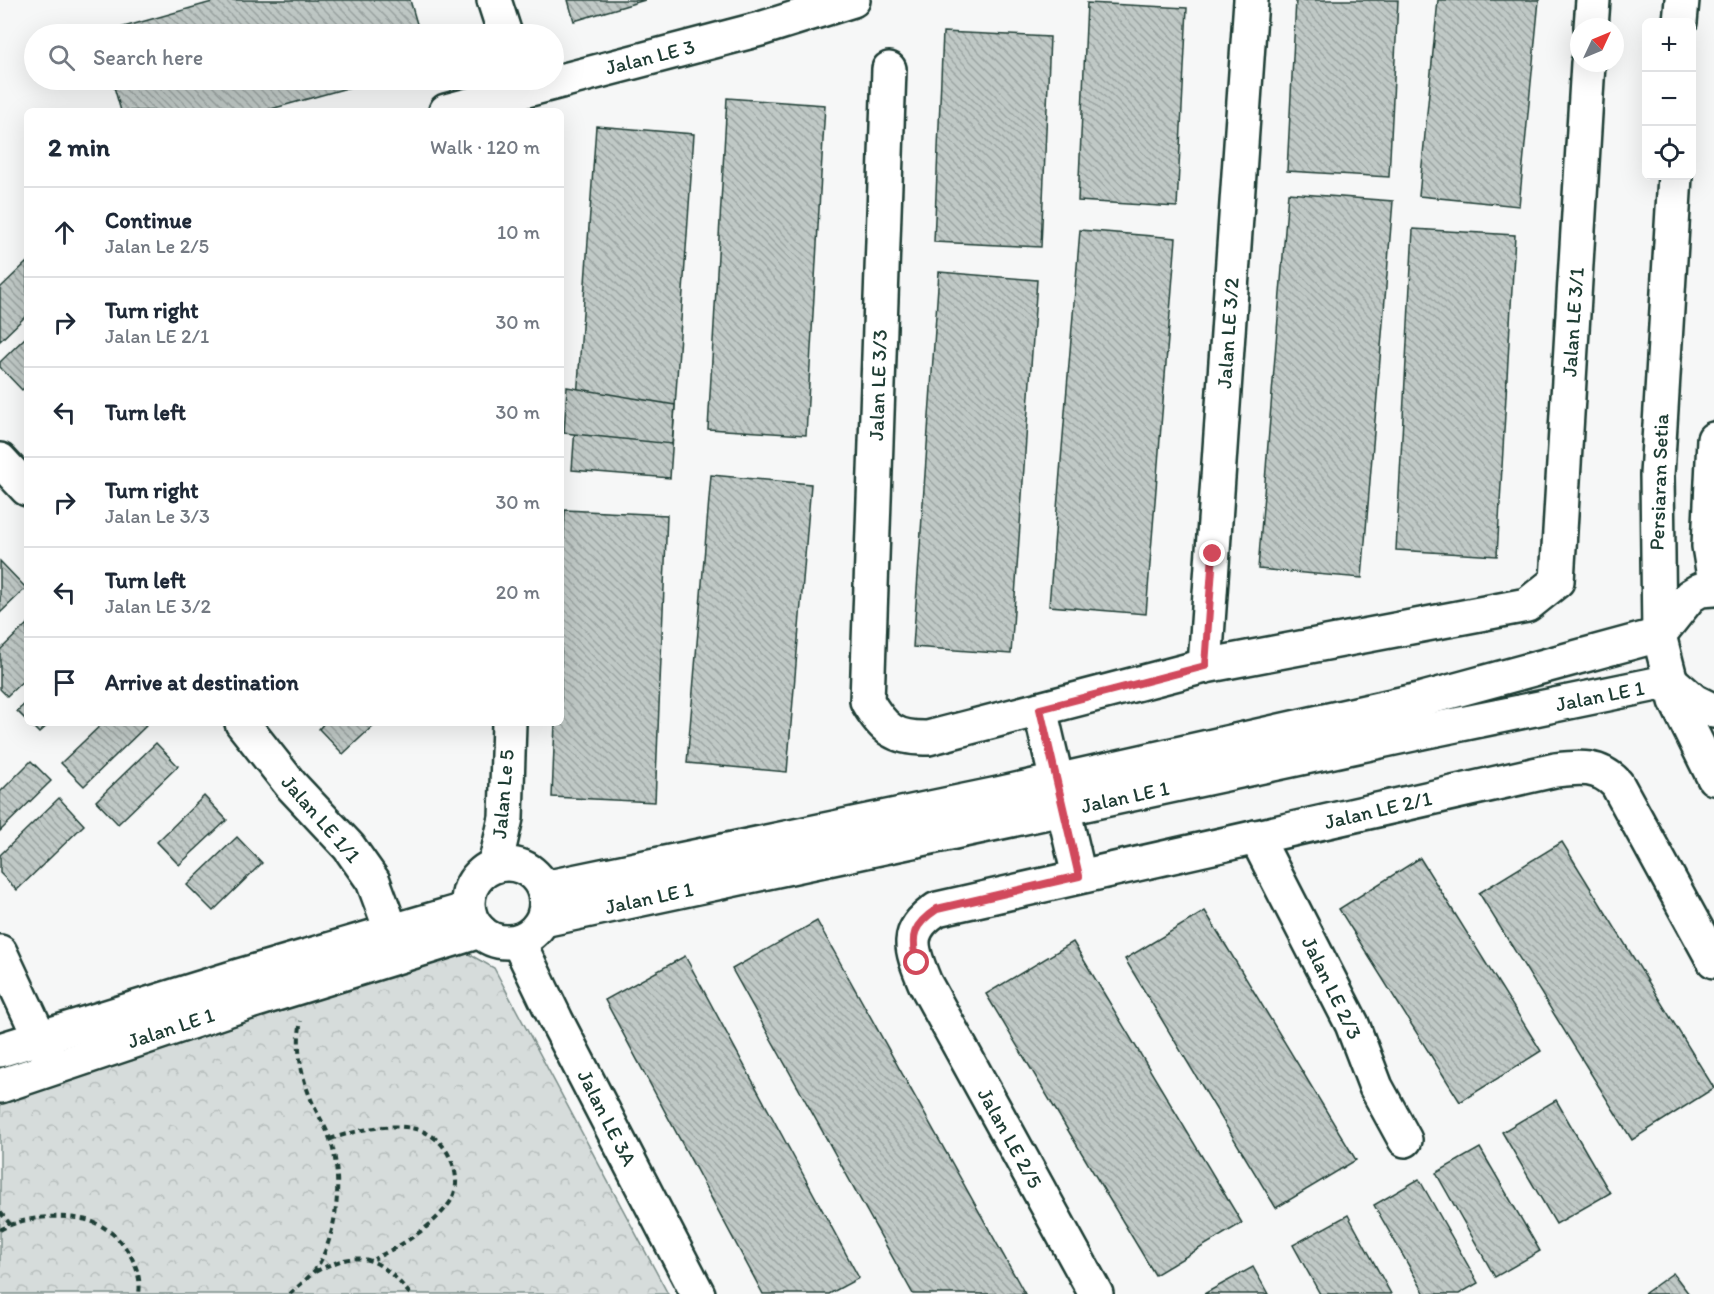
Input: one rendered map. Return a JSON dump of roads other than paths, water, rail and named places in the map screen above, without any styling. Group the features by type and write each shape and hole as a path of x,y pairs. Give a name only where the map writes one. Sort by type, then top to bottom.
{"street":[{"path":"494,0 502,24"},
{"name":"Jalan LE 3","path":"564,82 760,29 853,0"},
{"name":"Jalan LE 3/2","path":"1205,666 1251,0"},
{"path":"1592,18 1593,0"},
{"path":"1680,18 1682,0"},
{"name":"Jalan LE 3/3","path":"889,69 867,701 875,715 889,730 906,739 928,738 1040,709"},
{"name":"Jalan LE 3/1","path":"1205,666 1527,605 1557,581 1587,72"},
{"name":"Jalan LE 3","path":"459,108 525,93"},
{"name":"Persiaran Setia","path":"1675,180 1657,475 1659,635 1677,701 1714,778"},
{"path":"1714,439 1709,546 1714,577"},
{"path":"0,460 24,486"},
{"path":"1659,635 1690,596 1700,590 1714,589"},
{"name":"Jalan LE 1","path":"543,920 1060,796 1659,635"},
{"path":"1079,876 1040,709 1205,666"},
{"path":"1671,681 1694,701 1714,711"},
{"name":"Jalan LE 1","path":"544,888 1416,733 1671,681"},
{"name":"Jalan LE 1/1","path":"244,726 291,785 350,847 373,881 397,942"},
{"name":"Jalan Le 5","path":"495,865 506,818 509,726"},
{"name":"Jalan LE 2/1","path":"925,983 912,944 919,921 937,909 1581,766 1606,772 1617,784 1714,961"},
{"name":"Jalan LE 2/3","path":"1256,837 1352,1024 1376,1087 1406,1140"},
{"path":"514,864 532,872 544,888 547,904 543,920 533,933 518,941 502,942 487,937 474,920 469,891 479,875 495,865 514,864"},
{"name":"Jalan LE 1","path":"0,1086 47,1053 397,942 474,920"},
{"name":"Jalan LE 3A","path":"518,941 556,1020 698,1294"},
{"path":"0,952 47,1053"},
{"name":"Jalan LE 2/5","path":"925,983 1096,1294"},
{"name":"Jalan LE 1","path":"0,1050 47,1053"}]}
